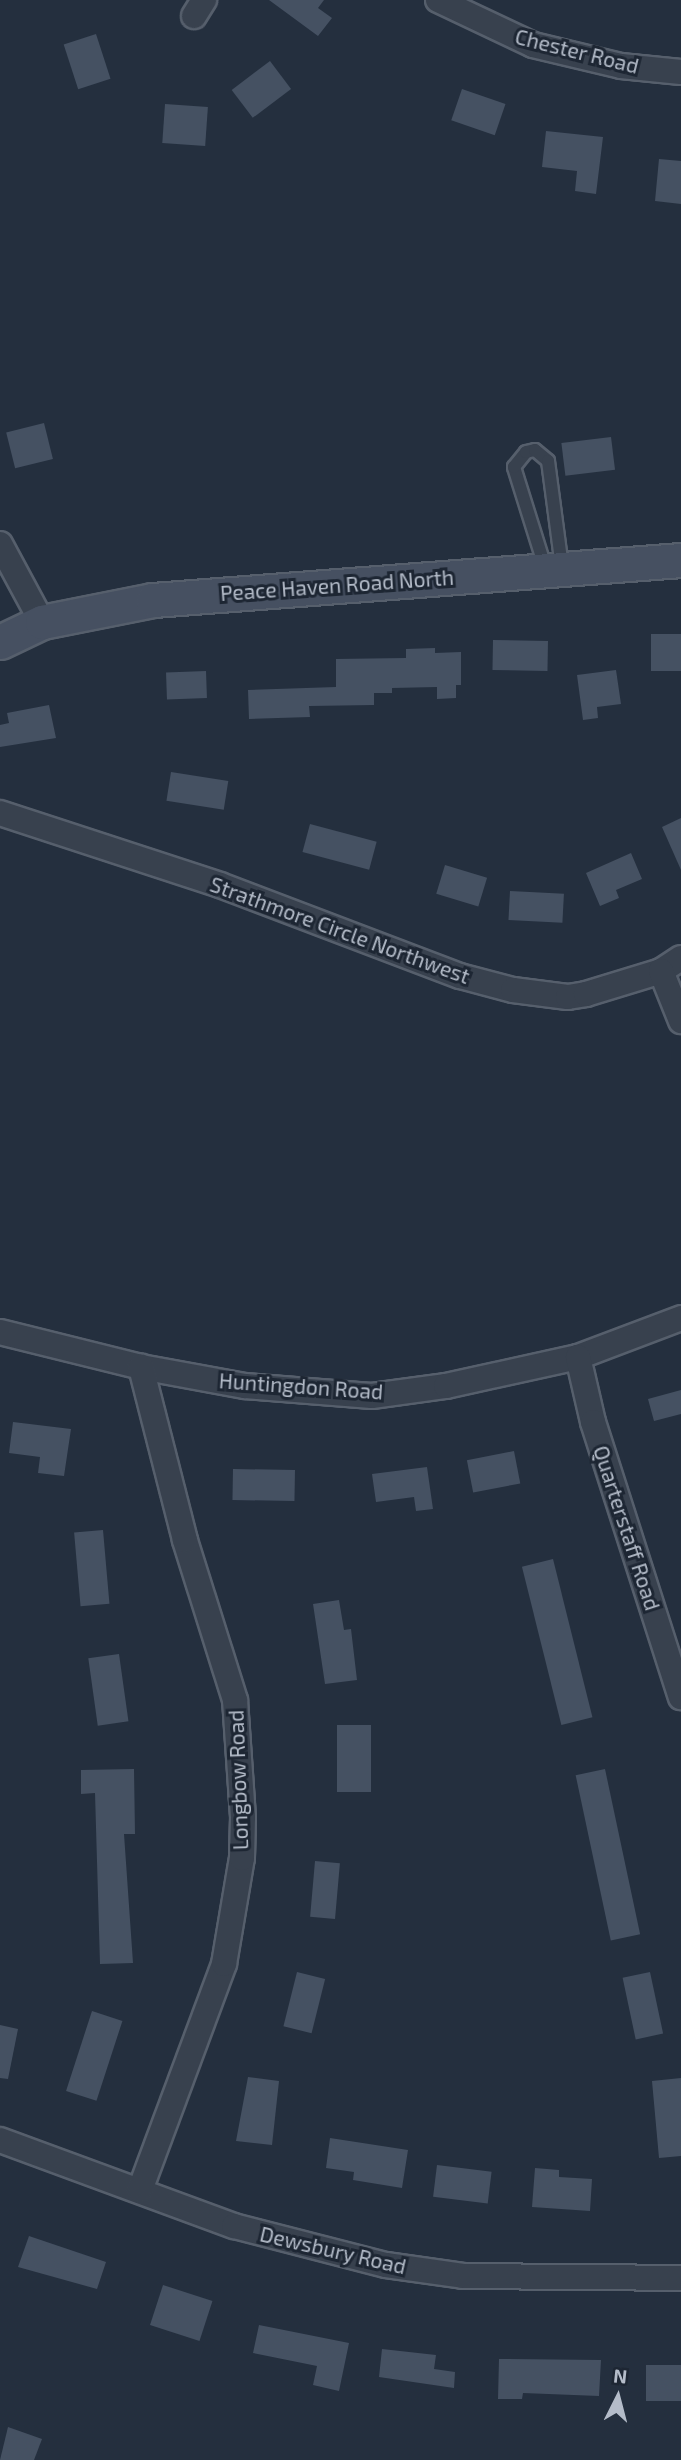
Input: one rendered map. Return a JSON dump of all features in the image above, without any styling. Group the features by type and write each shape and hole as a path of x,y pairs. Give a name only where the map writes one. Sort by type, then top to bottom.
{"main road":[{"name":"Peace Haven Road North","path":"0,642 42,622 153,600 681,560"}],"street":[{"name":"Chester Road","path":"438,0 533,45 621,66 681,72"},
{"path":"0,544 42,622"},
{"name":"Strathmore Circle Northwest","path":"0,813 220,885 460,976 513,990 568,997 671,965"},
{"path":"671,965 681,1021"},
{"name":"Huntingdon Road","path":"0,1332 141,1367 245,1386 372,1395 446,1386 578,1357 681,1318"},
{"name":"Quarterstaff Road","path":"578,1357 593,1422 681,1697"},
{"name":"Longbow Road","path":"140,2190 224,1964 242,1858 243,1817 235,1700 185,1540 141,1367"},
{"name":"Dewsbury Road","path":"0,2140 245,2229 386,2265 463,2276 681,2278"}],"lane":[{"path":"535,450 548,461 554,570 514,467 526,453 535,450"}],"building":[{"path":"269,0 324,0 318,8 332,18 318,36"},
{"path":"96,34 111,79 78,89 64,45"},
{"path":"270,61 291,89 253,118 232,90"},
{"path":"462,89 505,104 495,135 451,120"},
{"path":"165,104 208,107 205,146 162,143"},
{"path":"546,131 603,137 596,194 575,191 577,171 542,167"},
{"path":"659,159 681,161 681,204 655,201"},
{"path":"44,423 53,459 15,468 6,432"},
{"path":"611,437 615,470 565,476 561,443"},
{"path":"651,634 681,634 681,671 651,671"},
{"path":"493,640 548,641 547,671 492,670"},
{"path":"435,648 435,653 461,652 461,685 456,685 456,698 437,699 437,687 392,688 392,693 374,693 374,705 309,706 310,717 249,719 248,690 336,687 336,659 406,658 406,649"},
{"path":"616,670 621,704 597,707 598,718 583,720 577,675"},
{"path":"206,671 207,698 167,699 166,672"},
{"path":"49,705 56,738 0,747 0,725 9,723 7,713"},
{"path":"171,772 228,781 224,810 166,801"},
{"path":"681,818 681,870 662,827"},
{"path":"310,824 377,842 369,870 302,852"},
{"path":"631,853 642,879 616,890 619,898 600,906 586,873"},
{"path":"445,865 487,878 478,907 436,894"},
{"path":"510,891 564,894 562,923 508,920"},
{"path":"681,1390 681,1414 654,1421 648,1399"},
{"path":"13,1422 71,1429 64,1476 38,1473 40,1457 9,1453"},
{"path":"514,1451 520,1483 473,1493 467,1460"},
{"path":"427,1467 433,1509 416,1511 414,1497 376,1502 372,1474"},
{"path":"233,1469 295,1470 294,1501 232,1500"},
{"path":"103,1530 109,1604 81,1606 74,1533"},
{"path":"553,1559 592,1717 561,1725 522,1567"},
{"path":"339,1600 344,1630 351,1629 357,1680 325,1684 313,1604"},
{"path":"119,1654 128,1721 98,1726 88,1658"},
{"path":"337,1725 371,1725 371,1792 337,1792"},
{"path":"134,1769 135,1834 124,1834 133,1963 100,1964 95,1793 81,1794 81,1770"},
{"path":"605,1769 640,1934 611,1941 576,1775"},
{"path":"315,1861 340,1863 335,1919 310,1917"},
{"path":"297,1972 325,1979 312,2033 283,2026"},
{"path":"650,1972 663,2034 636,2039 623,1978"},
{"path":"92,2011 122,2021 96,2101 66,2091"},
{"path":"0,2025 18,2029 8,2079 0,2078"},
{"path":"248,2077 279,2081 272,2145 236,2141"},
{"path":"681,2078 681,2156 659,2158 652,2081"},
{"path":"330,2138 408,2150 402,2188 353,2180 354,2172 326,2168"},
{"path":"437,2165 492,2172 488,2203 433,2197"},
{"path":"535,2168 559,2170 559,2177 592,2179 590,2211 532,2207"},
{"path":"29,2236 106,2262 97,2289 18,2267"},
{"path":"163,2285 212,2301 199,2341 150,2325"},
{"path":"259,2325 349,2343 339,2391 313,2385 317,2366 253,2353"},
{"path":"382,2349 436,2355 434,2369 455,2372 454,2388 379,2377"},
{"path":"499,2359 601,2360 599,2396 523,2393 522,2399 498,2399"},
{"path":"646,2365 681,2365 681,2401 646,2401"},
{"path":"8,2427 42,2439 34,2460 0,2460"}]}
